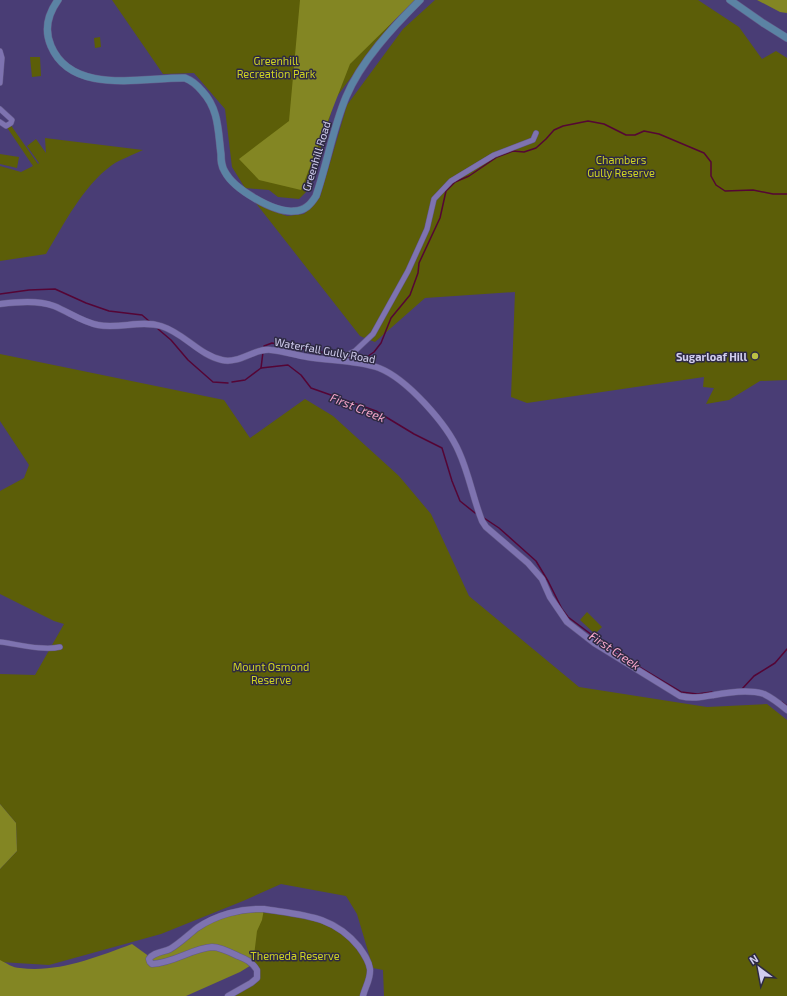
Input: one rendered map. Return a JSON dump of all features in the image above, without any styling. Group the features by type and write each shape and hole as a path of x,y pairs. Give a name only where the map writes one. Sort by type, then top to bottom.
{"main road":[{"name":"Greenhill Road","path":"58,0 48,19 48,37 53,50 67,66 83,76 91,78 119,80 185,78 194,83 210,100 214,108 221,163 228,177 235,185 256,199 276,208 296,211 302,210 311,204 316,196 344,103 354,82 373,53 397,23 420,0"},
{"path":"730,0 787,38"}],"street":[{"path":"0,51 2,58 0,83"},
{"path":"0,109 12,120 11,123 6,126 0,122"},
{"path":"335,360 355,351 373,334 408,271 427,229 434,199 451,181 495,154 533,140 536,133"},
{"name":"Waterfall Gully Road","path":"0,304 43,303 100,326 144,324 161,326 175,332 203,352 222,360 238,360 270,350 365,365 379,368 391,374 404,384 430,409 444,427 459,450 468,473 478,511 482,520 486,526 528,563 542,579 550,597 568,622 594,643 680,696 695,698 724,693 748,692 763,694 776,701 787,710"},
{"path":"0,642 32,647 60,647"},
{"path":"228,996 257,978 257,970 250,961 220,949 210,947 166,962 152,964 149,961 149,958 152,955 170,949 209,921 245,909 264,908 320,919 336,926 353,941 369,964 370,975 363,996"}],"green space":[{"name":"Greenhill Recreation Park","path":"112,0 416,0 394,20 335,99 309,189 299,199 278,197 269,190 245,188 232,167 225,109 194,73 163,74"},
{"name":"Chambers Gully Reserve","path":"435,0 698,0 739,27 762,59 776,51 787,58 787,380 760,381 729,400 706,404 714,388 703,387 704,377 527,403 511,397 515,292 425,298 375,342 360,336 255,202 287,216 304,214 320,197 347,105 403,29"},
{"path":"100,37 101,47 95,48 94,38"},
{"path":"30,57 40,57 41,76 32,77"},
{"path":"10,124 38,164 39,163 27,146 36,139 46,153 45,138 143,150 112,165 92,184 83,194 67,218 46,254 0,261 0,166 21,172 33,166 6,126"},
{"path":"0,154 19,157 17,168 0,164"},
{"name":"Mount Osmond Reserve","path":"0,354 224,400 250,438 305,399 333,416 399,476 431,514 469,596 579,687 707,707 767,704 787,720 787,996 384,996 383,970 373,968 357,914 346,896 281,884 161,934 49,965 0,962 0,869 17,851 16,823 0,804 0,674 35,675 64,624 54,621 0,594 0,491 24,478 29,465 0,421"},
{"path":"587,612 602,627 595,634 580,620"},
{"name":"Themeda Reserve","path":"244,910 320,919 353,941 370,970 363,996 228,996 254,981 255,966 150,957"}],"shaded area":[{"path":"300,0 415,0 350,64 301,190 259,180 239,159 289,121"},
{"path":"757,0 787,0 787,13 780,12"},
{"path":"0,804 16,823 17,851 0,869"},
{"path":"264,909 262,920 257,931 253,964 240,972 186,996 0,996 0,960 17,968 49,968 77,963 132,944 150,957 163,952 196,929 226,915"}],"waterway":[{"path":"346,358 364,359 374,352 381,343 391,318 410,295 418,273 419,263 440,218 446,191 455,182 469,176 497,157 513,151 524,152 536,148 554,130 563,126 588,121 604,124 626,135 635,135 644,131 659,134 704,153 711,162 711,176 716,185 725,191 753,190 773,194 787,194"},
{"name":"First Creek","path":"0,294 29,290 55,289 86,303 109,311 142,315 149,321"},
{"name":"First Creek","path":"158,329 171,340 188,360 213,382 228,383"},
{"path":"264,348 264,346 272,343 298,349 307,348 335,356"},
{"path":"261,368 263,352"},
{"name":"First Creek","path":"232,382 245,380 261,368 288,365 301,375 311,388 376,411 414,434 442,448 460,501 475,513"},
{"name":"First Creek","path":"484,518 499,528 536,561 562,609 568,617 631,662 681,692 697,694 712,692"},
{"path":"742,689 754,676 775,663 787,649"},
{"name":"First Creek","path":"782,702 787,706"}],"place":[{"name":"Sugarloaf Hill","path":"755,356"}]}
